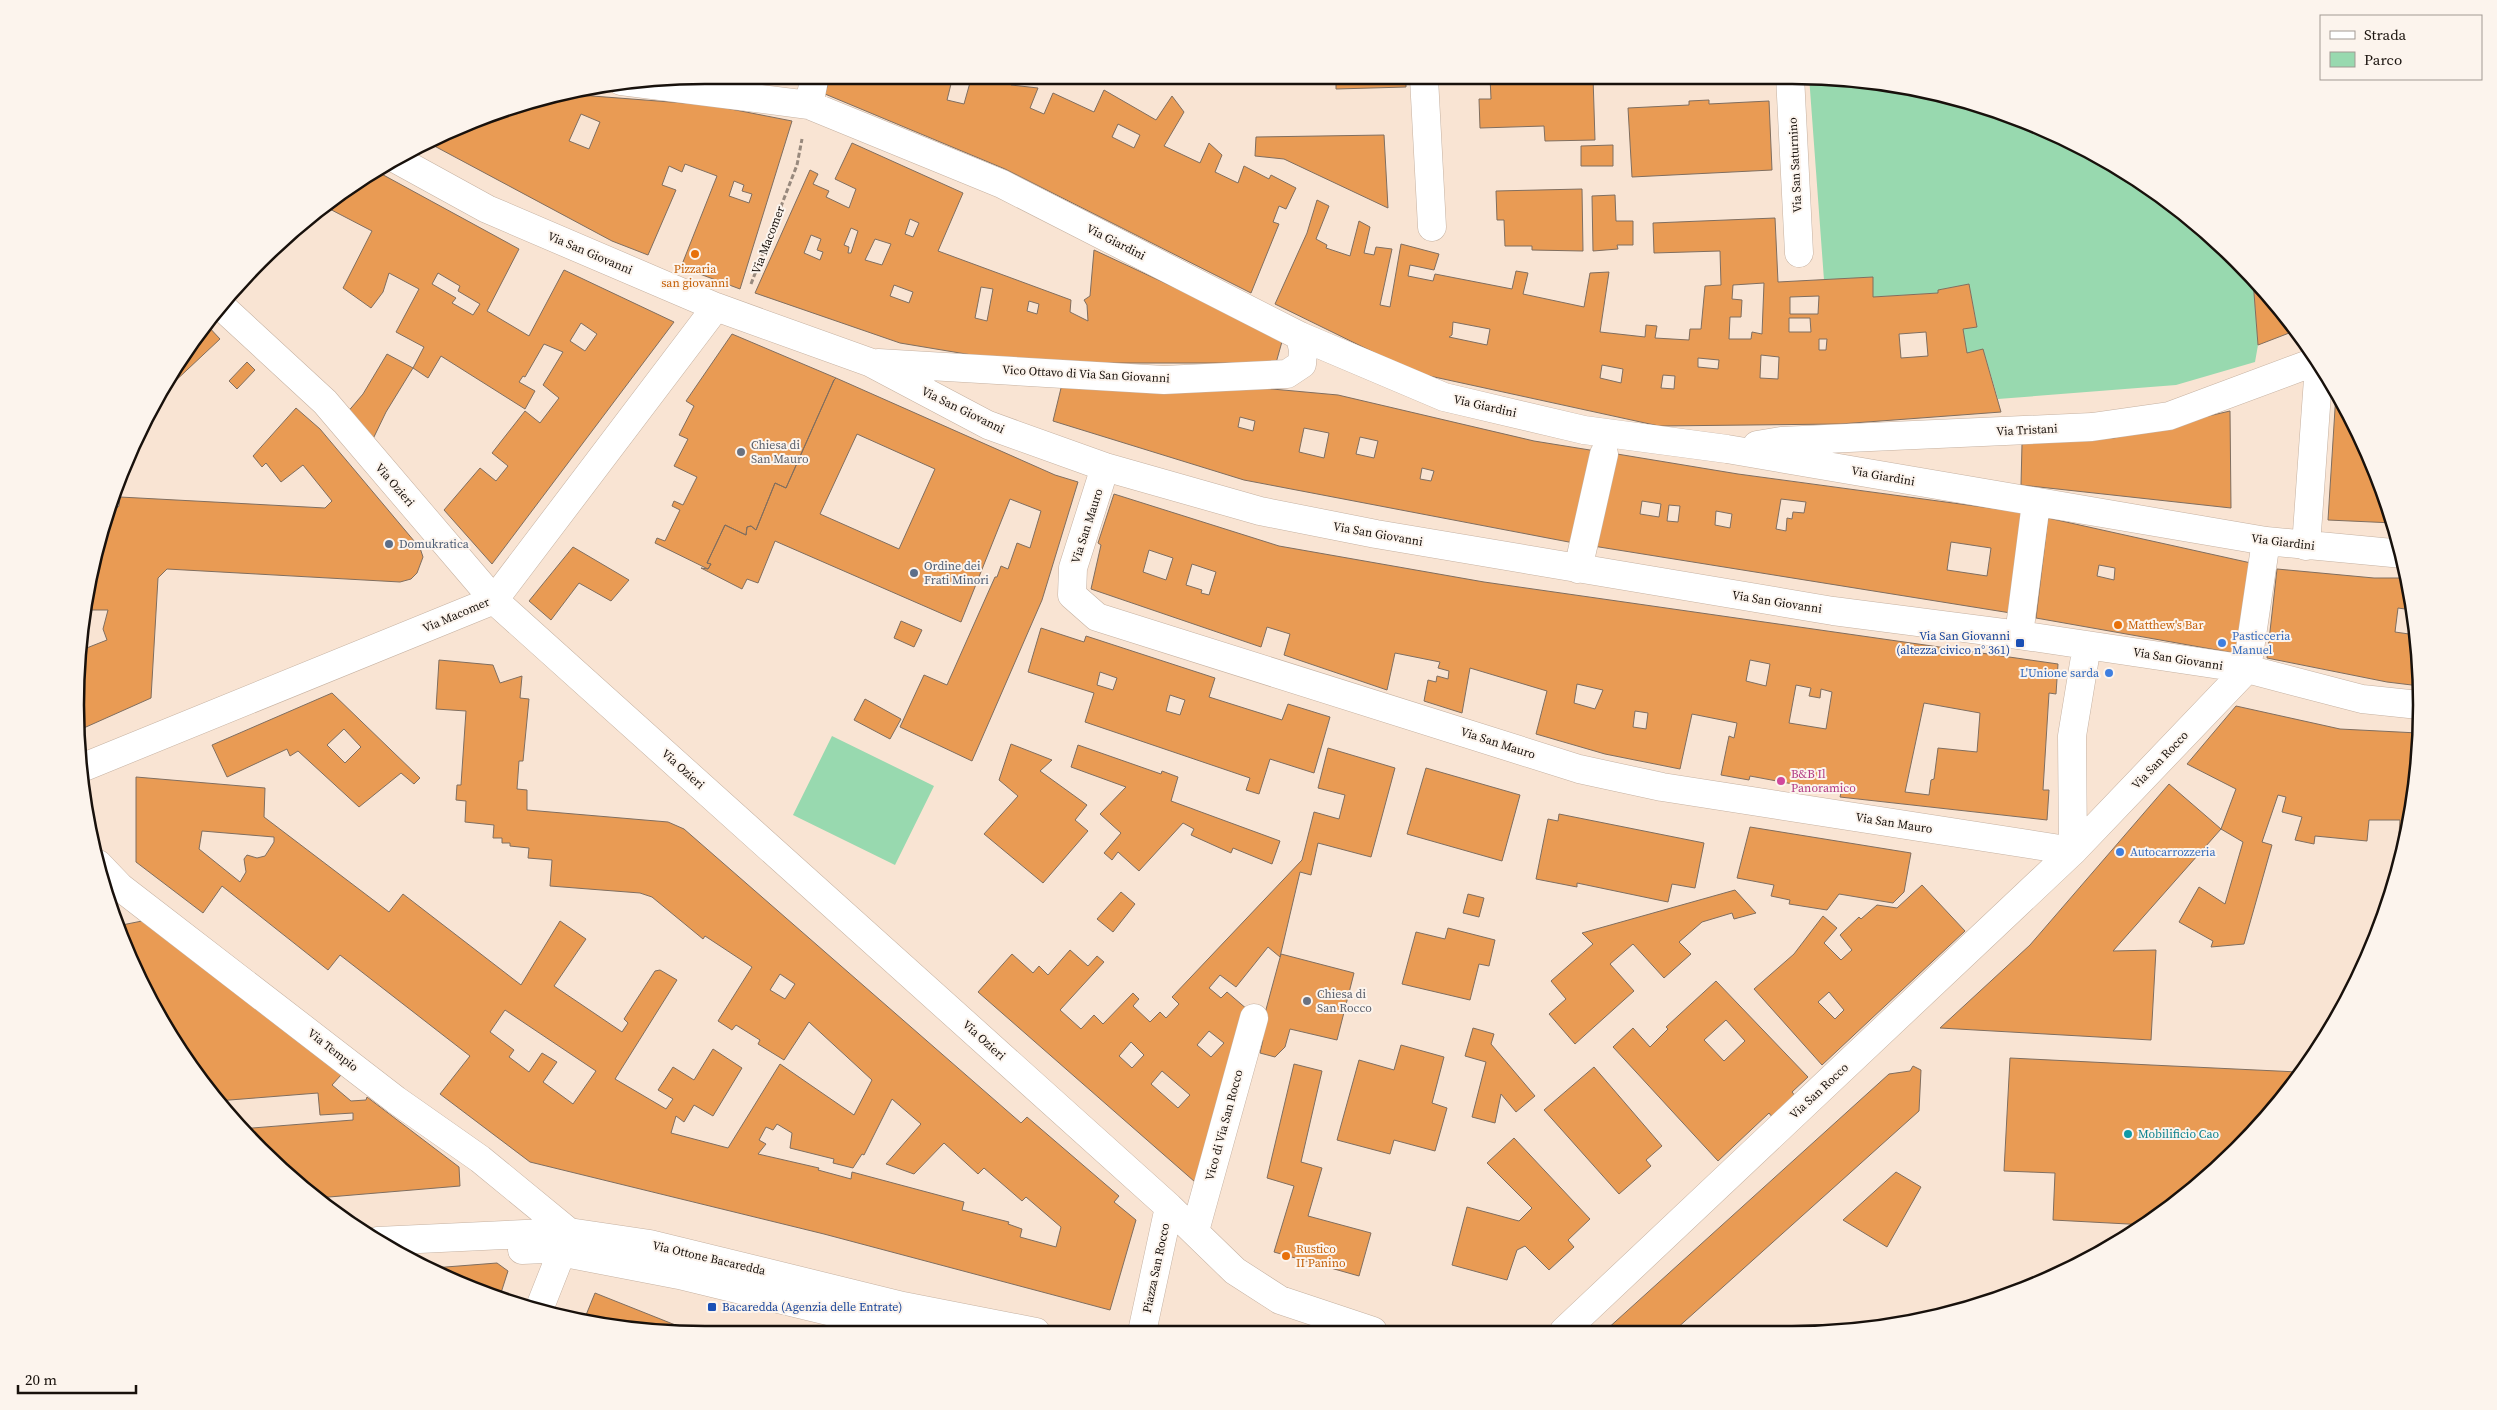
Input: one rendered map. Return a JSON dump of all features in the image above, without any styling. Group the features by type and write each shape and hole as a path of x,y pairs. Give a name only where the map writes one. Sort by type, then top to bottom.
{"street":[{"path":"1424,84 1432,226"},
{"name":"Via San Saturnino","path":"1790,84 1799,253"},
{"name":"Via Giardini","path":"682,85 811,92 1002,184 1300,336 1444,396 1584,430 1727,448 2036,503 2266,541 2394,553"},
{"name":"Via San Giovanni","path":"402,163 487,209 726,310 869,362 988,425 1105,467 1260,511 1376,534 1833,611 2019,634 2247,669 2362,699 2413,704"},
{"name":"Via Ozieri","path":"226,310 325,402 494,600 1169,1207"},
{"name":"Via Macomer","path":"87,767 494,600 726,310"},
{"name":"Vico Ottavo di Via San Giovanni","path":"869,362 1164,380 1287,374 1302,364 1303,350 1300,336"},
{"name":"Via Tristani","path":"1727,448 1781,441 2092,427 2169,416 2311,363"},
{"path":"2306,546 2318,375"},
{"path":"1578,569 1604,454"},
{"name":"Via San Mauro","path":"1105,467 1073,568 1072,586 1072,595 1097,617 1579,769 1662,787 2073,850"},
{"path":"2019,634 2036,503"},
{"path":"2247,669 2266,541"},
{"path":"2073,850 2072,736 2087,645"},
{"name":"Via San Rocco","path":"1569,1326 2073,850 2247,669"},
{"name":"Via Tempio","path":"107,874 120,887 396,1100 480,1159 566,1242"},
{"name":"Vico di Via San Rocco","path":"1194,1231 1254,1018"},
{"name":"Piazza San Rocco","path":"1169,1207 1235,1271 1280,1300 1358,1326"},
{"name":"Piazza San Rocco","path":"1143,1326 1169,1207"},
{"name":"Via Ottone Bacaredda","path":"391,1241 650,1244 902,1325 921,1326"},
{"path":"417,1255 544,1249 566,1242"},
{"path":"541,1304 566,1242"}],"path":[{"name":"Via Macomer","path":"726,310 747,294 796,165"}],"green space":[{"path":"1810,84 1873,89 1953,105 2030,131 2103,167 2137,188 2202,238 2254,290 2258,345 2255,362 2176,385 1998,399 1983,349 1967,353 1963,329 1977,326 1969,284 1938,290 1938,293 1873,297 1872,277 1824,280"},
{"path":"832,736 934,786 895,865 793,815"}],"building":[{"path":"828,84 951,84 947,100 964,104 970,84 1011,84 1038,88 1030,108 1044,114 1053,93 1094,112 1104,90 1156,120 1172,96 1184,112 1164,146 1200,163 1209,143 1222,155 1215,172 1238,183 1244,166 1269,179 1271,175 1296,188 1286,209 1279,206 1273,222 1279,224 1251,293 1005,169 825,94","holes":["1118,124 1140,135 1134,148 1112,137"]},
{"path":"1336,84 1406,84 1406,87 1336,89"},
{"path":"1490,84 1593,84 1595,140 1545,141 1544,126 1480,128 1479,99 1491,99"},
{"path":"586,96 710,105 792,121 740,289 681,267 717,176 685,164 682,172 669,166 662,185 676,190 648,255 612,241 434,146 505,117 544,105","holes":["581,114 600,122 589,149 569,141","734,181 744,185 742,191 752,194 749,203 729,196"]},
{"path":"1709,100 1709,104 1769,101 1772,170 1632,177 1628,108 1689,105 1689,101"},
{"path":"1384,135 1388,208 1284,159 1255,156 1256,137"},
{"path":"852,143 963,193 938,251 1071,300 1070,312 1088,321 1087,305 1084,300 1090,296 1094,250 1283,338 1276,363 1054,363 1002,360 900,343 755,293 810,170 818,174 813,184 829,191 826,197 849,208 856,189 835,179","holes":["910,219 919,223 913,237 905,234","851,228 858,231 851,253 848,253 849,247 844,245","811,235 821,239 817,250 823,252 820,260 804,253","875,239 891,244 882,265 865,260","894,285 913,292 909,303 890,296","981,287 993,289 987,321 975,318","1029,301 1039,304 1037,314 1027,311"]},
{"path":"1613,145 1613,166 1581,166 1581,146"},
{"path":"382,174 519,249 487,311 529,336 564,270 674,322 492,564 444,510 480,468 496,481 508,466 492,453 525,411 540,423 559,398 543,385 563,352 544,344 525,377 523,376 519,382 535,391 525,409 441,356 428,378 413,368 424,347 396,332 419,289 389,273 383,292 371,308 343,288 372,231 331,209","holes":["438,273 460,286 458,291 480,304 473,315 452,303 456,298 432,284","581,323 597,334 585,351 570,341"]},
{"path":"1582,189 1583,251 1532,250 1532,246 1505,246 1504,220 1497,220 1496,191"},
{"path":"1615,195 1616,221 1633,221 1633,245 1617,245 1618,249 1593,251 1592,196"},
{"path":"1317,200 1329,206 1316,239 1327,245 1326,248 1350,256 1359,221 1370,227 1364,253 1374,255 1376,247 1392,249 1380,305 1390,307 1401,244 1439,254 1434,270 1410,265 1408,276 1433,281 1435,274 1512,289 1516,271 1528,273 1523,294 1584,307 1590,273 1609,272 1600,332 1645,337 1646,325 1657,326 1655,338 1689,340 1690,329 1701,329 1705,286 1721,285 1720,251 1654,253 1653,223 1775,218 1778,282 1873,277 1873,297 1938,293 1938,290 1969,284 1977,327 1963,329 1967,353 1983,349 2001,412 1840,424 1659,426 1416,373 1275,304 1307,233","holes":["1764,283 1762,334 1752,332 1751,339 1729,339 1730,317 1741,317 1742,300 1732,299 1733,285","1819,296 1818,314 1790,314 1790,297","1789,318 1810,318 1811,332 1789,332","1453,322 1490,329 1487,345 1449,337 1452,335","1926,332 1928,356 1901,358 1899,334","1819,339 1827,339 1826,350 1819,350","1761,355 1779,357 1778,379 1760,378","1698,358 1719,360 1718,369 1698,367","1602,365 1623,369 1621,383 1600,378","1663,375 1675,376 1674,389 1661,388"]},
{"path":"2254,290 2289,333 2258,345"},
{"path":"211,329 220,339 175,382"},
{"name":"Chiesa di San Mauro","path":"732,334 836,378 786,488 775,483 756,530 751,526 747,527 746,535 725,525 707,563 711,564 708,569 655,543 657,538 665,541 680,510 672,506 674,501 683,505 697,477 674,466 688,439 679,435 694,406 686,401"},
{"path":"387,354 413,368 386,412 372,441 346,414 363,394"},
{"path":"247,362 255,370 237,389 229,381"},
{"name":"Ordine dei Frati Minori","path":"836,378 1055,475 1078,482 1042,600 972,761 900,727 924,675 947,685 995,577 997,577 1001,566 1008,569 1017,543 1030,548 1041,511 1010,499 961,622 775,541 758,583 747,579 742,589 701,568 708,569 711,564 707,563 725,525 746,535 747,527 751,526 756,530 775,483 786,488","holes":["857,434 935,469 899,549 820,514"]},
{"path":"1062,384 1261,388 1338,395 1534,441 1596,451 1574,543 1244,480 1053,421","holes":["1240,417 1255,421 1253,431 1238,427","1304,428 1329,433 1324,458 1299,452","1360,437 1378,441 1374,458 1356,454","1422,468 1434,471 1431,481 1420,479"]},
{"path":"2335,404 2366,467 2385,523 2328,520"},
{"path":"296,408 320,429 420,548 423,557 417,573 411,579 400,582 167,569 158,578 151,698 85,728 87,648 107,640 103,629 108,610 91,610 105,544 116,509 119,506 120,497 325,508 332,501 303,465 281,482 266,463 262,467 253,456"},
{"path":"2230,411 2231,508 2021,485 2022,444 2053,440 2114,438"},
{"path":"1617,454 1738,474 2027,513 2017,614 1593,546","holes":["1781,499 1806,502 1804,513 1793,512 1792,519 1787,518 1786,531 1776,529","1642,501 1661,504 1659,517 1640,514","1669,505 1680,506 1678,522 1667,521","1716,511 1732,514 1730,528 1715,525","1951,542 1991,548 1987,576 1947,570"]},
{"path":"1114,494 1279,546 1484,582 2058,664 2056,694 2049,693 2043,790 2049,790 2047,820 1840,797 1841,793 1750,776 1749,780 1721,775 1729,736 1734,738 1737,723 1692,714 1680,769 1605,754 1536,734 1547,691 1470,668 1462,713 1424,701 1428,680 1436,682 1437,676 1448,679 1449,671 1438,668 1440,662 1395,653 1387,690 1284,655 1290,634 1267,627 1261,647 1091,589 1101,545 1098,543","holes":["1149,550 1173,558 1166,580 1143,572","1192,564 1216,572 1209,595 1201,593 1202,590 1186,585","1750,660 1770,664 1766,686 1746,681","1577,684 1603,690 1595,709 1574,703","1796,685 1811,688 1809,696 1820,698 1821,689 1832,692 1826,729 1789,723","1924,703 1980,713 1977,752 1938,748 1934,779 1931,780 1929,795 1905,792","1635,711 1648,713 1646,729 1633,727"]},
{"path":"2048,518 2260,565 2245,655 2036,618","holes":["2099,565 2115,568 2114,580 2097,576"]},
{"path":"573,547 629,580 611,601 579,583 551,620 529,601"},
{"path":"2277,569 2374,578 2400,578 2405,609 2398,608 2395,632 2409,634 2413,685 2387,682 2267,658"},
{"path":"901,621 922,630 914,647 894,638"},
{"path":"1041,628 1084,642 1086,636 1215,678 1209,697 1282,720 1288,704 1330,717 1314,773 1270,759 1259,794 1246,790 1250,778 1085,722 1094,693 1028,672","holes":["1100,672 1117,678 1113,690 1097,685","1170,695 1185,700 1180,715 1166,711"]},
{"path":"439,660 493,665 500,683 522,676 520,698 529,699 523,761 519,761 517,789 527,790 527,810 668,822 684,829 1021,1123 1027,1117 1119,1196 1114,1202 1136,1220 1110,1310 824,1234 530,1162 440,1094 470,1056 340,955 328,970 222,886 203,913 136,862 136,777 265,788 264,817 389,912 403,894 521,985 560,921 586,939 554,986 622,1032 628,1023 624,1019 655,971 660,970 677,980 615,1079 666,1109 673,1099 658,1090 673,1067 694,1080 713,1049 742,1068 713,1116 694,1105 684,1122 676,1116 671,1133 728,1148 780,1064 854,1115 872,1080 809,1022 784,1060 758,1044 760,1040 736,1025 732,1030 718,1021 752,967 705,936 703,939 652,897 640,893 550,886 552,860 528,858 529,848 510,846 510,843 502,843 502,838 493,838 494,825 465,822 466,801 456,800 457,785 461,785 466,711 436,709","holes":["202,831 274,837 274,842 265,856 257,858 247,855 244,859 246,872 240,882 199,849","780,974 795,984 785,999 770,990","505,1010 596,1071 573,1104 543,1082 557,1062 542,1053 529,1072 509,1057 514,1050 490,1032","892,1099 921,1124 886,1164 914,1174 944,1143 978,1174 984,1168 1022,1201 1026,1197 1061,1227 1056,1247 1020,1237 1022,1229 1008,1224 1009,1222 962,1210 964,1202 852,1172 851,1179 818,1170 819,1168 758,1154 766,1144 759,1140 766,1127 773,1130 777,1124 792,1133 790,1148 834,1159 833,1163 853,1168 862,1154 864,1155"]},
{"path":"332,693 420,778 414,784 401,773 359,807 298,751 290,756 287,749 227,777 212,745","holes":["344,729 361,747 345,763 327,745"]},
{"path":"865,699 901,719 890,739 854,720"},
{"path":"2236,706 2340,729 2412,733 2408,786 2399,835 2400,820 2369,820 2367,841 2315,836 2314,844 2295,840 2302,817 2282,812 2286,797 2278,795 2262,842 2272,845 2244,944 2211,947 2213,941 2179,922 2199,887 2225,904 2243,842 2221,829 2236,789 2187,764"},
{"path":"1011,744 1052,760 1040,771 1087,805 1075,820 1088,831 1043,883 984,834 1018,796 999,780"},
{"path":"1078,745 1161,774 1162,771 1178,777 1171,801 1280,841 1272,864 1233,848 1231,853 1191,835 1194,829 1183,823 1139,871 1118,852 1112,860 1104,853 1121,833 1100,814 1126,787 1071,767"},
{"path":"1328,748 1395,768 1371,857 1318,843 1311,875 1300,872 1280,957 1268,947 1236,987 1220,975 1209,988 1221,998 1227,992 1248,1010 1195,1182 978,992 1012,954 1033,973 1039,966 1048,975 1070,950 1088,966 1097,956 1104,962 1060,1010 1081,1029 1094,1015 1103,1024 1133,993 1139,999 1133,1006 1150,1022 1160,1012 1166,1018 1179,1004 1172,997 1302,860 1314,812 1339,819 1345,795 1318,788","holes":["1209,1031 1224,1043 1211,1057 1197,1045","1131,1042 1144,1055 1132,1068 1119,1056","1162,1071 1190,1095 1178,1108 1151,1084"]},
{"path":"1426,768 1520,795 1502,861 1407,834"},
{"path":"2169,784 2221,829 2113,951 2156,950 2151,1040 1940,1028 2030,945"},
{"path":"1559,814 1704,843 1695,888 1672,884 1668,902 1577,883 1577,887 1536,879 1548,819 1558,821"},
{"path":"1750,827 1911,853 1904,892 1893,903 1839,894 1827,910 1789,904 1790,900 1771,896 1774,885 1737,878"},
{"path":"1922,885 1965,931 1822,1065 1754,989 1794,954 1823,916 1837,928 1824,943 1841,960 1852,950 1840,935 1859,917 1861,919 1877,905 1897,908","holes":["1829,992 1844,1010 1835,1019 1818,1002"]},
{"path":"1735,890 1756,913 1734,919 1732,913 1702,922 1679,942 1691,954 1664,978 1633,944 1610,964 1634,991 1575,1044 1549,1014 1566,999 1551,981 1593,944 1582,933"},
{"path":"1121,892 1135,904 1113,932 1097,919"},
{"path":"1468,894 1484,898 1479,917 1463,913"},
{"path":"142,921 341,1075 332,1085 351,1101 366,1100 367,1097 459,1167 460,1186 326,1197 295,1172 251,1128 353,1120 353,1113 320,1115 318,1093 226,1100 188,1050 167,1016 148,980 124,925"},
{"path":"1448,928 1495,940 1489,966 1479,964 1470,1000 1402,984 1416,932 1445,939"},
{"name":"Chiesa di San Rocco","path":"1281,954 1354,973 1337,1040 1290,1029 1285,1047 1275,1057 1260,1053 1263,1040 1258,1039"},
{"path":"1716,981 1808,1077 1792,1092 1796,1097 1773,1118 1769,1113 1718,1161 1613,1047 1633,1028 1650,1047 1668,1029 1666,1027","holes":["1726,1020 1745,1041 1724,1061 1704,1040"]},
{"path":"1473,1028 1494,1034 1491,1044 1535,1096 1516,1112 1501,1094 1495,1123 1472,1117 1486,1062 1465,1056"},
{"path":"1401,1045 1444,1057 1432,1103 1447,1108 1435,1151 1394,1140 1390,1154 1337,1140 1359,1060 1394,1070"},
{"name":"Mobilificio Cao","path":"2010,1058 2293,1072 2259,1115 2202,1172 2133,1224 2053,1220 2055,1173 2004,1171"},
{"path":"1294,1064 1322,1071 1301,1162 1322,1168 1308,1216 1371,1233 1359,1276 1274,1252 1294,1186 1267,1178"},
{"path":"1913,1066 1921,1070 1919,1111 1679,1326 1611,1326 1889,1074 1910,1071"},
{"path":"1594,1067 1662,1146 1646,1160 1651,1166 1619,1194 1544,1110"},
{"path":"1514,1138 1590,1219 1568,1240 1574,1247 1549,1270 1525,1246 1517,1250 1507,1280 1452,1265 1467,1207 1519,1221 1532,1208 1487,1163"},
{"path":"1896,1172 1921,1187 1887,1247 1843,1220"},
{"path":"497,1263 508,1271 501,1292 442,1267"},
{"path":"595,1293 676,1325 624,1321 586,1314"}],"place":[{"name":"Pizzaria san giovanni","path":"695,254"},
{"name":"Chiesa di San Mauro","path":"741,452"},
{"name":"Domukratica","path":"389,544"},
{"name":"Ordine dei Frati Minori","path":"914,573"},
{"name":"Matthew's Bar","path":"2118,625"},
{"name":"Via San Giovanni (altezza civico n° 361)","path":"2020,643"},
{"name":"Pasticceria Manuel","path":"2222,643"},
{"name":"L'Unione sarda","path":"2109,673"},
{"name":"B&B Il Panoramico","path":"1781,781"},
{"name":"Autocarrozzeria","path":"2120,852"},
{"name":"Chiesa di San Rocco","path":"1307,1001"},
{"name":"Mobilificio Cao","path":"2128,1134"},
{"name":"Rustico II Panino","path":"1286,1256"},
{"name":"Bacaredda (Agenzia delle Entrate)","path":"712,1307"}]}
